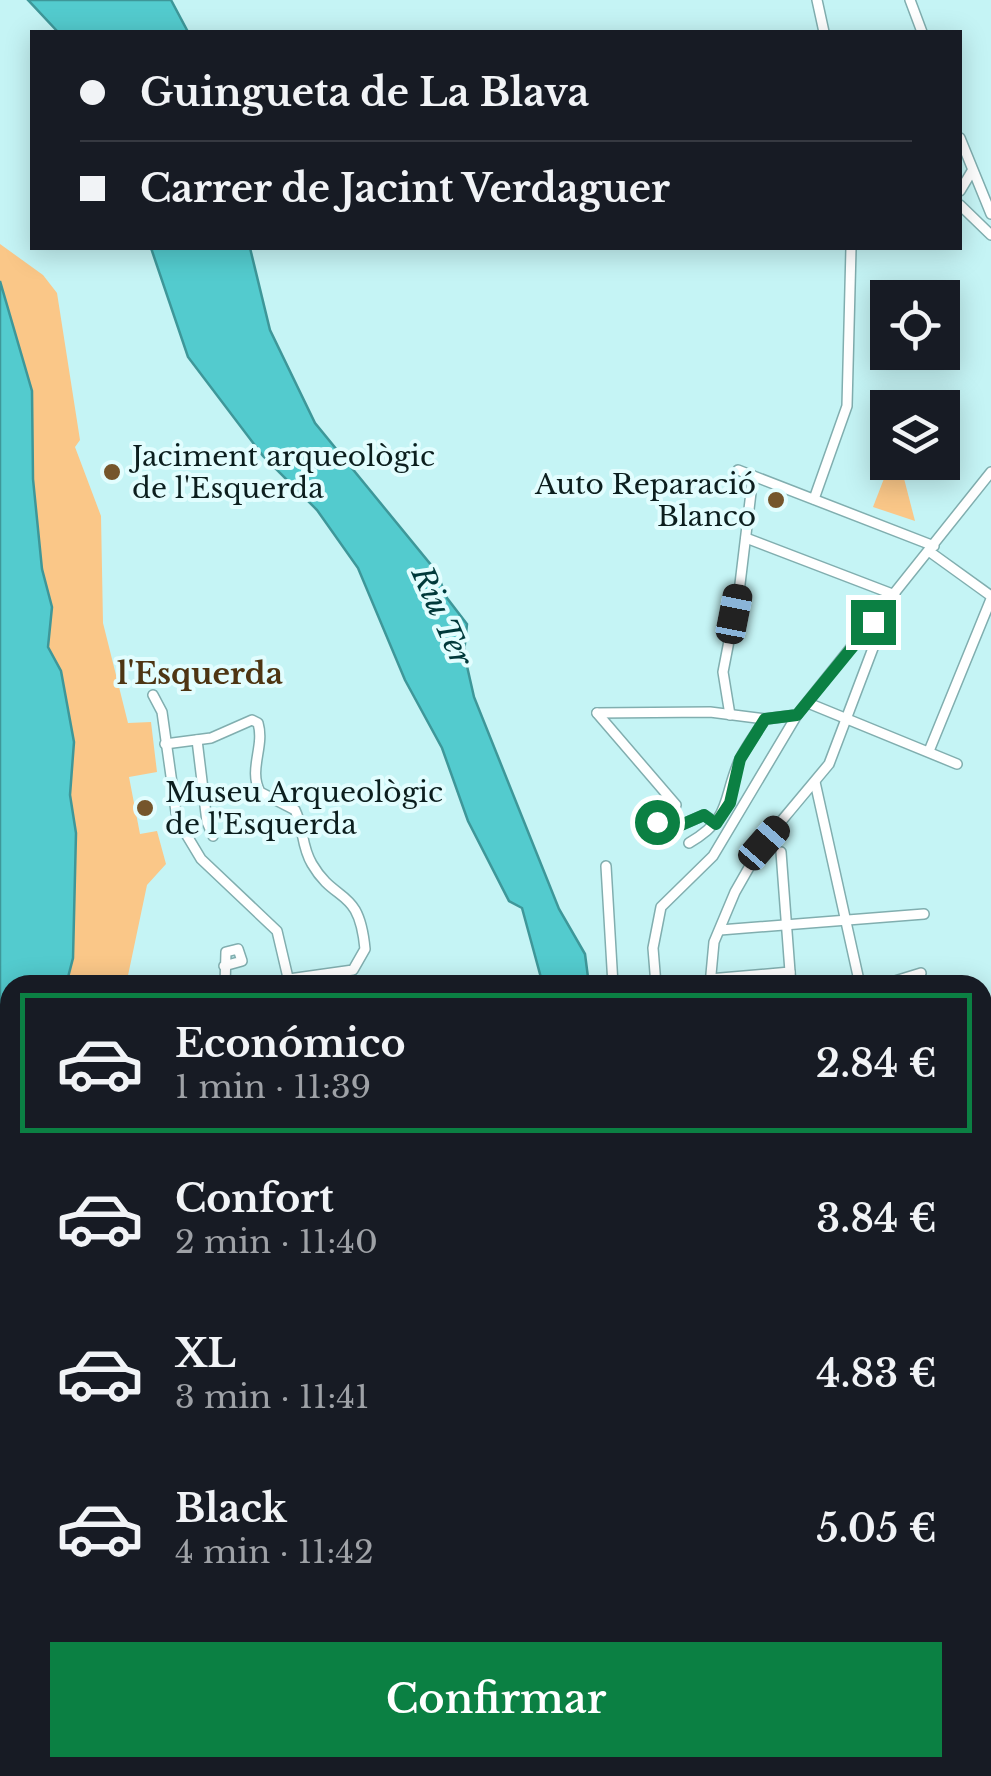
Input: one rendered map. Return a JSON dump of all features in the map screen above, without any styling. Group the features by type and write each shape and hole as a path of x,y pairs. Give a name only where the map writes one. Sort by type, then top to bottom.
{"street":[{"path":"817,0 824,30"},
{"path":"910,0 921,30"},
{"path":"962,143 991,214"},
{"path":"962,188 972,170"},
{"path":"962,207 991,235"},
{"path":"814,498 847,406 850,250"},
{"path":"738,470 932,549 991,598 929,752"},
{"path":"655,975 654,948 661,907 713,856 797,715 991,472"},
{"path":"730,715 722,672 753,476"},
{"path":"746,538 895,594"},
{"path":"711,975 720,930 764,843 828,764 895,594"},
{"path":"153,695 162,712 177,819 201,858 277,931 287,975"},
{"path":"808,703 956,764"},
{"path":"716,824 704,815 691,817 665,832 658,828 657,822 676,805 597,713 765,719 797,715"},
{"path":"689,844 716,824 730,803 740,759 765,719"},
{"path":"165,744 197,740 252,720 258,722 262,738 256,784 267,798 295,810 301,840 316,870 357,908 365,949 352,970 336,975"},
{"path":"197,740 207,822 213,836"},
{"path":"814,782 858,975"},
{"path":"766,975 790,972 781,852"},
{"path":"606,866 612,975"},
{"path":"720,930 924,914"},
{"path":"224,966 224,975"},
{"path":"914,975 921,973"}],"shaded area":[{"path":"0,244 43,275 57,293 80,440 75,447 101,516 103,623 128,723 151,722 157,772 129,777 140,834 157,831 166,864 147,885 128,975 69,975 73,958 76,833 70,795 74,742 61,671 48,647 52,607 42,569 33,479 32,391 0,281"},
{"path":"883,480 904,480 915,521 873,507"}],"water":[{"path":"28,0 171,0 187,30 56,30"},
{"name":"Riu Ter","path":"152,250 250,250 270,330 315,423 436,571 447,598 467,624 464,653 474,697 559,909 585,954 588,975 540,975 522,908 509,901 468,821 442,748 405,680 358,568 317,510 263,456 188,357"},
{"path":"0,281 32,391 33,479 42,569 52,607 48,647 61,671 74,742 70,795 76,833 73,958 69,975 0,975"}],"place":[{"name":"Jaciment arqueològic de l'Esquerda","path":"112,472"},
{"name":"Auto Reparació Blanco","path":"776,500"},
{"name":"Museu Arqueològic de l'Esquerda","path":"145,808"}],"district":[{"name":"l'Esquerda","path":"200,673"}],"route":[{"path":"657,822 665,832 691,817 704,815 716,824 730,803 740,759 765,719 797,715 873,622"}]}
